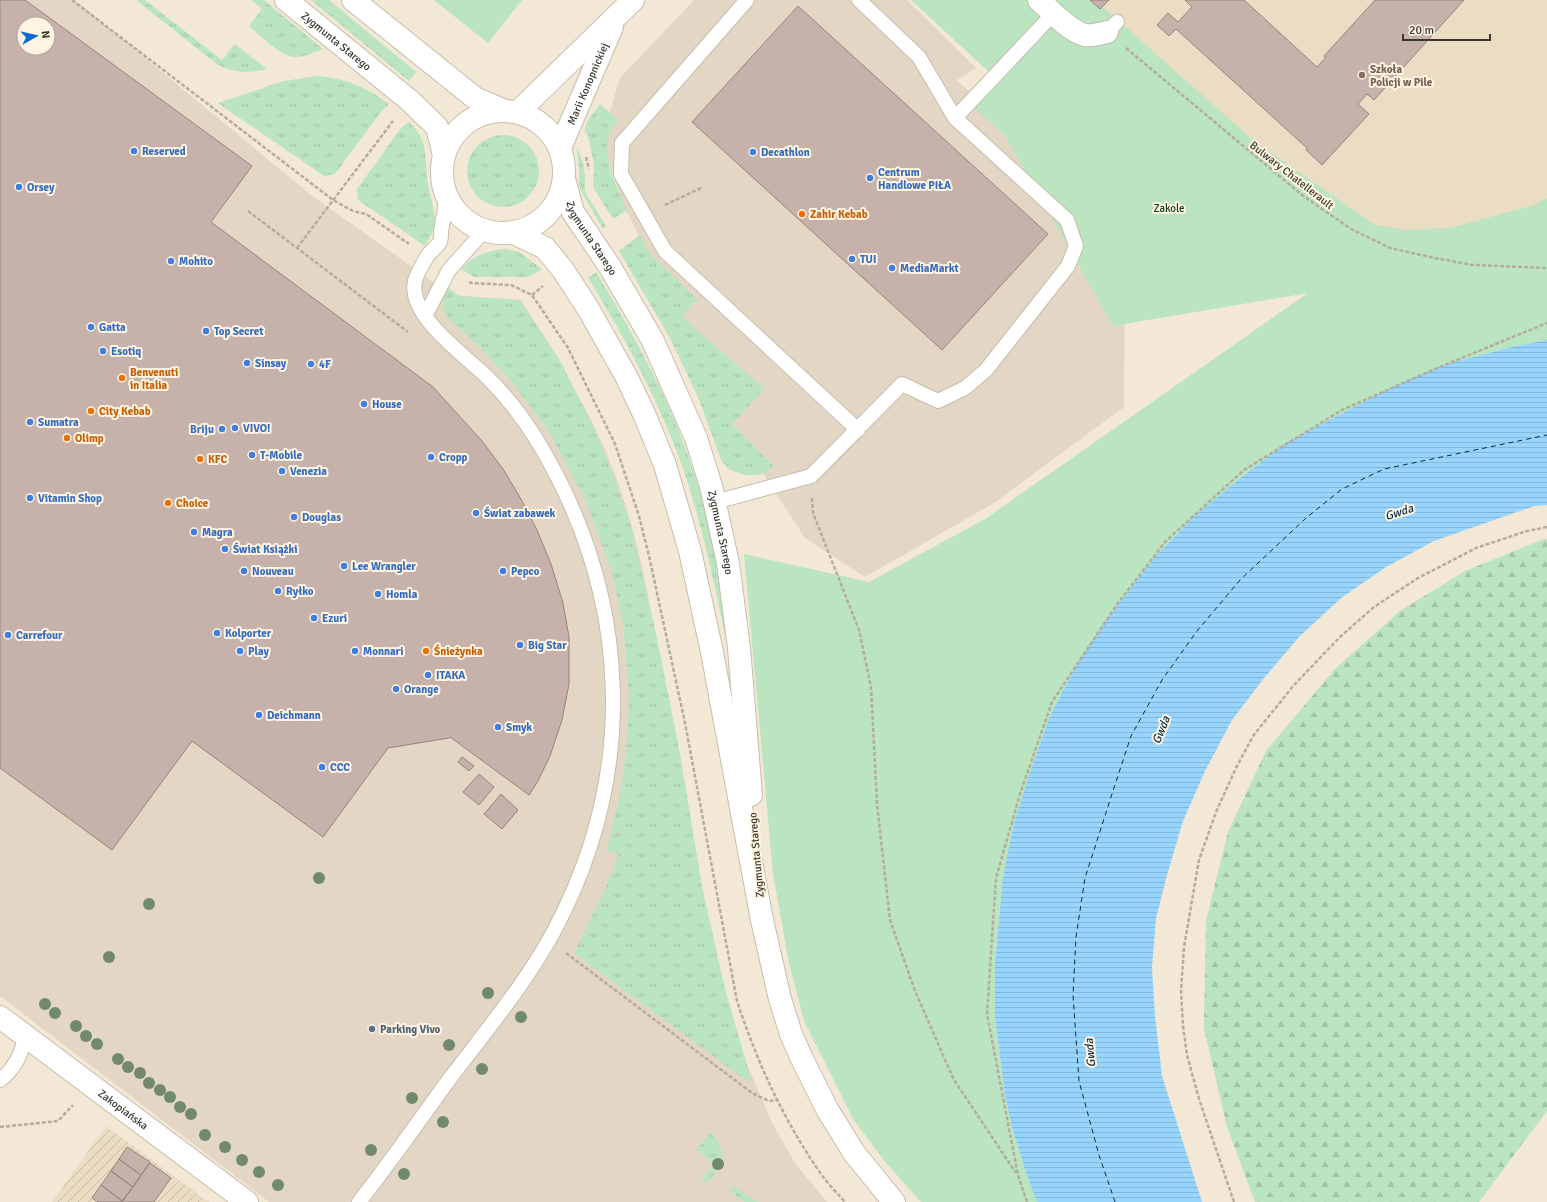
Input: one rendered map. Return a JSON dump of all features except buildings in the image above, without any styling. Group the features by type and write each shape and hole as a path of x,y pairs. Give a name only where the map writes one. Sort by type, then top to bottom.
{"street":[{"name":"Zygmunta Starego","path":"286,0 397,91 437,127 444,155"},
{"path":"353,0 475,98 511,112 531,117 553,136 560,148 564,164 564,180 561,195 553,209 542,220 529,228 514,233 499,234 484,231 469,223 456,211 447,197 443,183 442,169 444,155 450,142 467,122 478,116 491,112 511,112"},
{"name":"Marii Konopnickiej","path":"511,112 633,0"},
{"path":"1046,7 1072,30 1085,35 1095,35 1112,27"},
{"name":"Marii Konopnickiej","path":"560,148 615,18"},
{"name":"Zygmunta Starego","path":"564,180 573,212 610,267 653,342 668,373 696,438 715,502 728,562 738,648 762,920"},
{"name":"Zygmunta Starego","path":"514,233 545,248 563,270 585,304 627,378 645,416 665,465 690,551 709,637 762,920 780,999 791,1034 827,1109 854,1153 894,1202"},
{"name":"Zakopiańska","path":"0,1017 247,1202"}],"lane":[{"path":"715,502 812,476 902,384 938,400 965,388 986,370 1068,266 1076,246 1067,220 955,118 919,57 859,0"},
{"path":"741,2 622,143 621,174 665,251 858,430"},
{"path":"955,118 1046,7"},
{"path":"358,1202 524,979 552,934 575,887 591,842 603,801 610,756 612,670 608,633 601,593 590,554 576,515 559,478 542,449 516,411 489,379 433,327 416,300 415,281 427,256 440,242 447,197"},
{"path":"425,316 448,270 484,231"},
{"path":"0,1080 8,1074 20,1057 26,1036"}],"path":[{"path":"72,0 333,200 353,211 366,214 427,256"},
{"name":"Bulwary Chatellerault","path":"1112,27 1302,195 1351,229 1390,248 1435,258 1473,265 1547,268"},
{"path":"248,211 409,333"},
{"path":"448,270 471,283 511,285 532,295 568,348 615,444 639,516 649,556 685,723 737,1001 750,1041 777,1100 801,1142 822,1174 845,1202"},
{"path":"1027,1202 1018,1175 987,1014 996,878 1020,794 1052,702 1118,603 1166,540 1244,470 1342,410 1435,369 1547,323"},
{"path":"812,476 813,513 859,630 871,687 877,804 890,920 915,991 954,1080 1018,1175"},
{"path":"1234,1202 1199,1099 1187,1055 1183,1026 1181,991 1184,947 1199,860 1216,812 1236,768 1253,736 1294,685 1341,636 1374,607 1418,578 1476,548 1527,531 1547,527"},
{"path":"569,947 566,953 752,1093 769,1101 777,1100"},
{"path":"0,1127 58,1121 77,1100"}],"shaded area":[{"path":"0,0 75,0 311,195 452,295 521,300 552,349 589,416 605,449 618,482 631,523 642,566 677,746 693,847 726,1003 746,1062 771,1120 794,1162 827,1202 269,1202 0,996"},
{"path":"694,0 907,0 976,68 957,80 1125,240 1124,407 994,503 865,577 805,538 731,424 624,206 601,142 620,78"},
{"name":"Szkoła Policji w Pile","path":"1090,0 1547,0 1547,201 1488,223 1387,236 1252,140"},
{"path":"106,1126 209,1202 52,1202"}],"green space":[{"path":"136,0 145,0 222,60 235,44 267,69 254,72 242,72 230,70 218,65"},
{"path":"251,0 264,0 323,49 299,57 284,54 278,50 249,26 262,9"},
{"path":"311,0 329,0 416,72 409,81"},
{"path":"434,0 522,0 488,43"},
{"name":"Zakole","path":"911,0 1089,0 1100,9 1103,7 1254,141 1375,225 1405,230 1450,228 1534,205 1547,198 1547,346 1289,447 1038,1202 921,1202 886,1163 853,1119 804,1021 789,963 773,874 744,554 869,582 985,519 1308,293 1113,326 1004,134 964,100 990,73"},
{"path":"317,76 338,79 355,84 372,92 389,104 380,113 335,174 324,176 218,103 284,81"},
{"path":"600,104 619,121 612,130 608,141 607,151 608,161 614,181 627,210 613,219 593,187 594,164 589,140 585,130 587,122"},
{"path":"409,122 416,129 423,143 428,184 434,215 433,229 425,246 358,200 357,189 401,128"},
{"path":"503,135 523,141 533,151 539,171 533,191 523,201 503,207 483,201 473,191 467,171 473,151 483,141"},
{"path":"577,147 583,163 585,192 606,226 603,229 581,191 579,184"},
{"path":"640,235 650,254 697,299 682,317 765,389 732,424 773,465 767,473 744,475 731,470 722,462 698,397 670,338 619,251"},
{"path":"504,249 519,252 542,269 529,277 474,277 461,269 475,257 491,251"},
{"path":"596,272 652,371 686,449 703,500 716,550 721,575 729,638 725,636 707,553 684,471 675,446 653,396 629,348 588,278"},
{"path":"447,287 459,296 520,300 559,359 592,423 613,474 631,525 657,638 680,754 702,886 725,989 751,1079 748,1082 574,953 608,883 618,855 607,850 621,790 627,742 629,694 623,624 612,572 585,499 549,432 513,383 447,316 443,309 443,299"},
{"path":"1547,539 1547,1111 1479,1202 1255,1202 1227,1127 1204,1028 1206,921 1228,832 1266,751 1334,670 1400,611 1465,571"},
{"path":"710,1132 720,1146 723,1157 718,1168 709,1181 704,1182 701,1180 714,1163 696,1150"},
{"path":"734,1187 758,1202 744,1202 729,1190"}],"water":[{"name":"Gwda","path":"1547,340 1547,505 1535,506 1434,541 1386,567 1341,598 1299,637 1264,678 1232,720 1205,771 1183,821 1156,918 1152,968 1155,1016 1162,1076 1202,1202 1037,1202 1012,1127 1005,1095 995,1016 995,966 1003,877 1014,823 1050,716 1076,666 1109,616 1156,556 1196,515 1286,443 1394,386 1447,364 1508,348"}],"ferry route":[{"path":"1115,1202 1099,1155 1079,1081 1073,995 1076,937 1085,878 1131,736 1162,680 1197,631 1240,580 1306,518 1342,489 1384,469 1547,435"}],"place":[{"name":"Szkoła Policji w Pile","path":"1362,75"},
{"name":"Reserved","path":"134,151"},
{"name":"Decathlon","path":"753,152"},
{"name":"Centrum Handlowe PIŁA","path":"870,178"},
{"name":"Orsey","path":"19,187"},
{"name":"Zahir Kebab","path":"802,214"},
{"name":"TUI","path":"852,259"},
{"name":"Mohito","path":"171,261"},
{"name":"MediaMarkt","path":"892,268"},
{"name":"Gatta","path":"91,327"},
{"name":"Top Secret","path":"206,331"},
{"name":"Esotiq","path":"103,351"},
{"name":"Sinsay","path":"247,363"},
{"name":"4F","path":"311,364"},
{"name":"Benvenuti in Italia","path":"122,378"},
{"name":"House","path":"364,404"},
{"name":"City Kebab","path":"91,411"},
{"name":"Sumatra","path":"30,422"},
{"name":"VIVO!","path":"235,428"},
{"name":"Briju","path":"222,429"},
{"name":"Olimp","path":"67,438"},
{"name":"T-Mobile","path":"252,455"},
{"name":"Cropp","path":"431,457"},
{"name":"KFC","path":"200,459"},
{"name":"Venezia","path":"282,471"},
{"name":"Vitamin Shop","path":"30,498"},
{"name":"Choice","path":"168,503"},
{"name":"Świat zabawek","path":"476,513"},
{"name":"Douglas","path":"294,517"},
{"name":"Magra","path":"194,532"},
{"name":"Świat Książki","path":"225,549"},
{"name":"Lee Wrangler","path":"344,566"},
{"name":"Nouveau","path":"244,571"},
{"name":"Pepco","path":"503,571"},
{"name":"Ryłko","path":"278,591"},
{"name":"Homla","path":"378,594"},
{"name":"Ezuri","path":"314,618"},
{"name":"Kolporter","path":"217,633"},
{"name":"Carrefour","path":"8,635"},
{"name":"Big Star","path":"520,645"},
{"name":"Play","path":"240,651"},
{"name":"Monnari","path":"355,651"},
{"name":"Śnieżynka","path":"426,651"},
{"name":"ITAKA","path":"428,675"},
{"name":"Orange","path":"396,689"},
{"name":"Deichmann","path":"259,715"},
{"name":"Smyk","path":"498,727"},
{"name":"CCC","path":"322,767"},
{"name":"Parking Vivo","path":"372,1029"}]}
